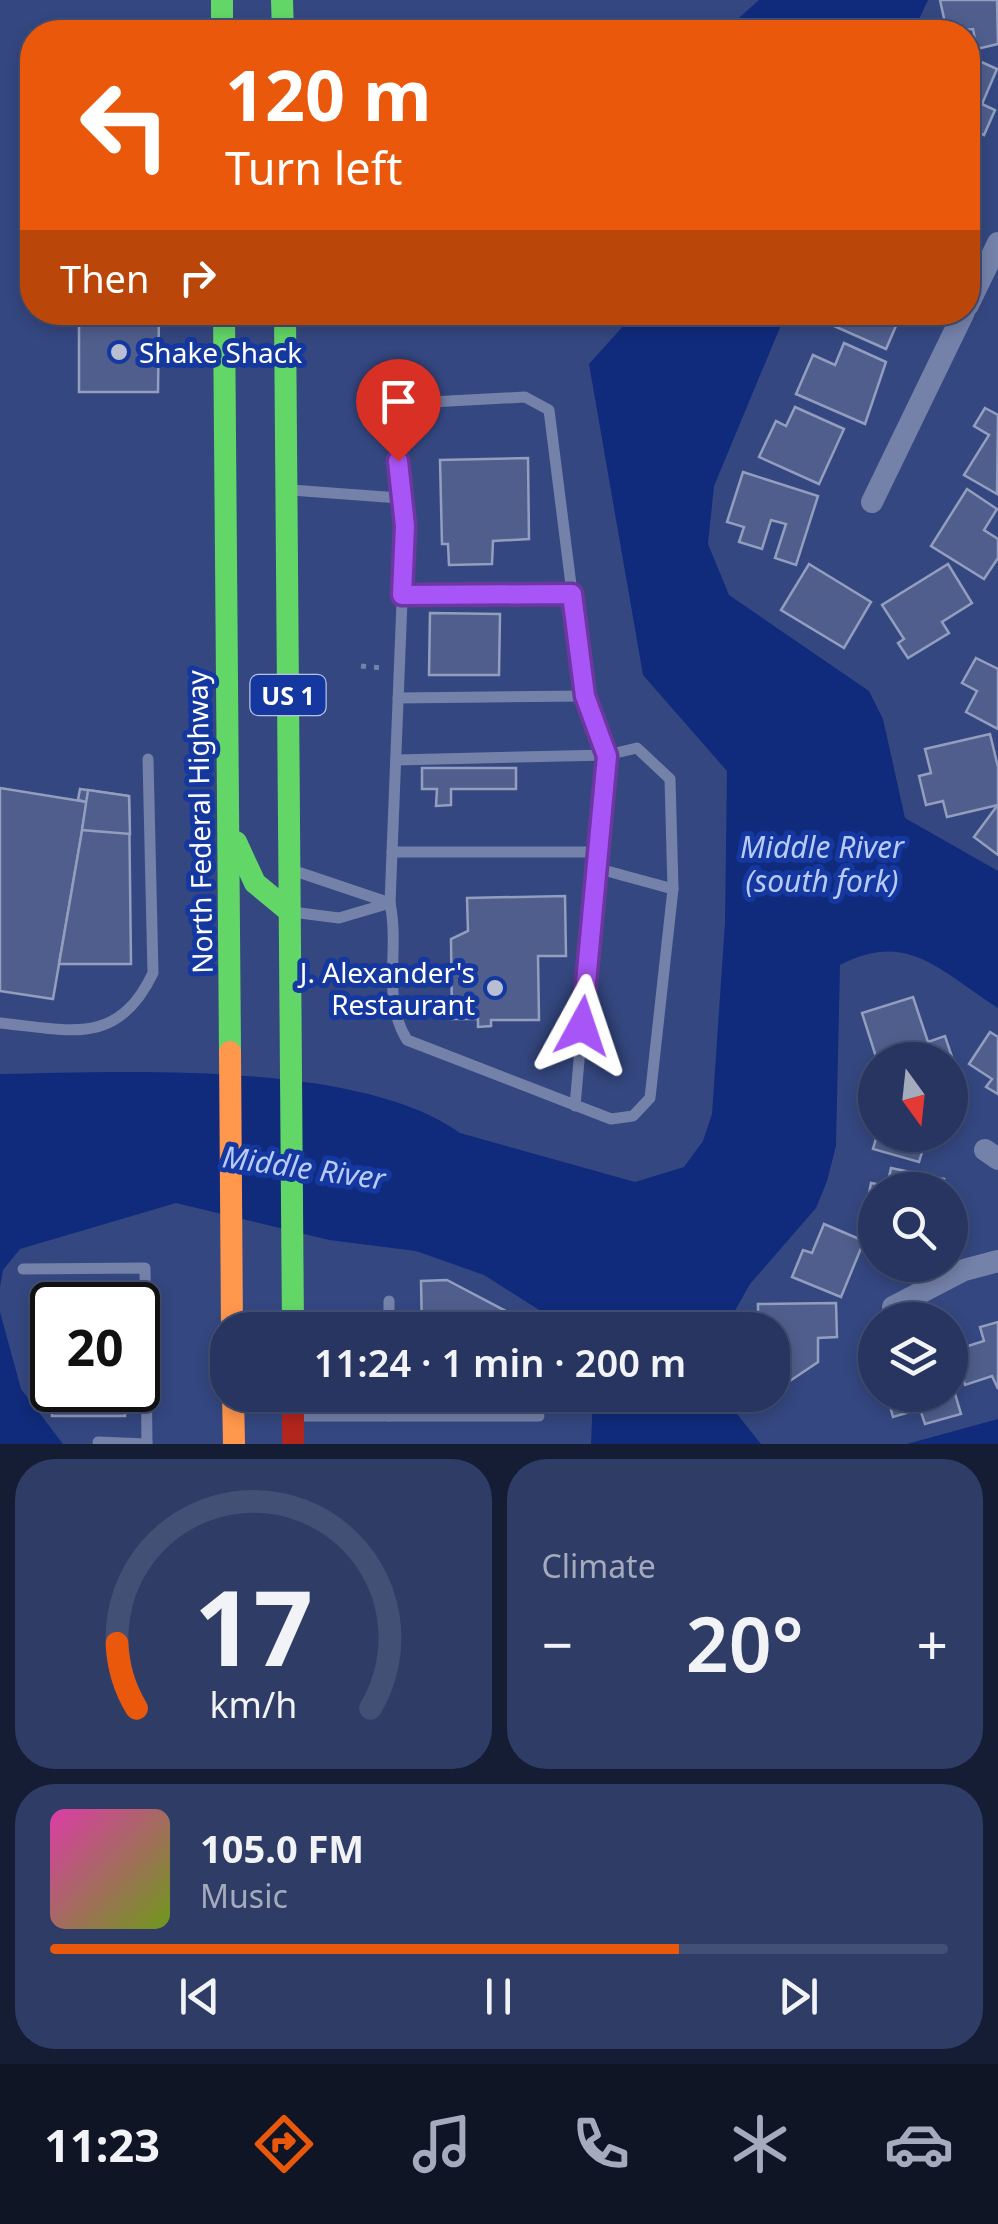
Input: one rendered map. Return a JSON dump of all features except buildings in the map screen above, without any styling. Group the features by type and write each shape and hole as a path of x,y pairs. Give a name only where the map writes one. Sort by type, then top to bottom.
{"main road":[{"name":"North Federal Highway","path":"224,325 232,1312"},
{"name":"US 1","path":"285,325 293,1312"},
{"path":"229,822 246,874 264,897 290,911"},
{"path":"233,1412 234,1444"},
{"path":"238,1412 254,1444"},
{"path":"293,1412 293,1444"}],"street":[{"path":"980,280 998,243"},
{"path":"872,502 958,325"},
{"path":"903,1302 964,1270 998,1261"}],"lane":[{"path":"396,760 607,756 637,748 670,779 672,889 650,1098 633,1116 611,1120 575,1106 407,1040 391,1006 397,937 390,904 405,526 396,424 412,403 525,396 549,410 585,696 607,756 575,1106"},
{"path":"286,490 400,498"},
{"path":"402,595 572,594"},
{"path":"398,698 585,696"},
{"path":"0,1023 78,1031 112,1024 138,1004 153,973 148,759"},
{"path":"392,852 598,852"},
{"path":"596,868 672,889"},
{"path":"289,870 346,885 390,904"},
{"path":"290,911 339,918 390,904"},
{"path":"23,1269 145,1268 147,1444 98,1442"},
{"path":"389,1301 389,1312"},
{"path":"351,1412 389,1416 539,1416"}],"path":[{"path":"361,666 386,668"}],"water":[{"path":"759,0 928,0 919,20 737,20"},
{"path":"624,325 781,325 714,486 708,544 729,595 869,691 883,719 905,818 998,871 998,1008 941,969 905,953 885,951 840,965 836,1146 827,1181 816,1208 750,1284 734,1312 543,1312 484,1275 416,1251 329,1240 176,1203 20,1249 3,1270 0,1287 0,1074 173,1073 302,1082 363,1093 416,1109 460,1133 635,1182 684,1167 703,1141 712,1114 725,923 727,771 643,675 589,364"},
{"path":"0,1312 21,1389 30,1401 30,1412 39,1412 63,1444 0,1444"},
{"path":"592,1412 735,1412 761,1444 591,1444"},
{"path":"998,1419 998,1444 907,1444"}],"traffic: fast":[{"path":"222,0 222,20"},
{"path":"282,0 283,20"},
{"path":"224,325 230,1052"},
{"path":"285,325 293,1312"},
{"path":"236,842 255,883 289,911"}],"traffic: slow":[{"path":"230,1052 232,1312"},
{"path":"233,1412 234,1444"}],"traffic: jam":[{"path":"293,1412 293,1444"}],"place":[{"name":"Shake Shack","path":"119,352"},
{"name":"J. Alexander's Restaurant","path":"495,988"}],"route":[{"path":"398,461 405,526 402,595 572,594 585,696 607,756 582,1026"}],"water label":[{"name":"Middle River (south fork)","path":"822,863"},
{"name":"Middle River","path":"304,1167"}]}
